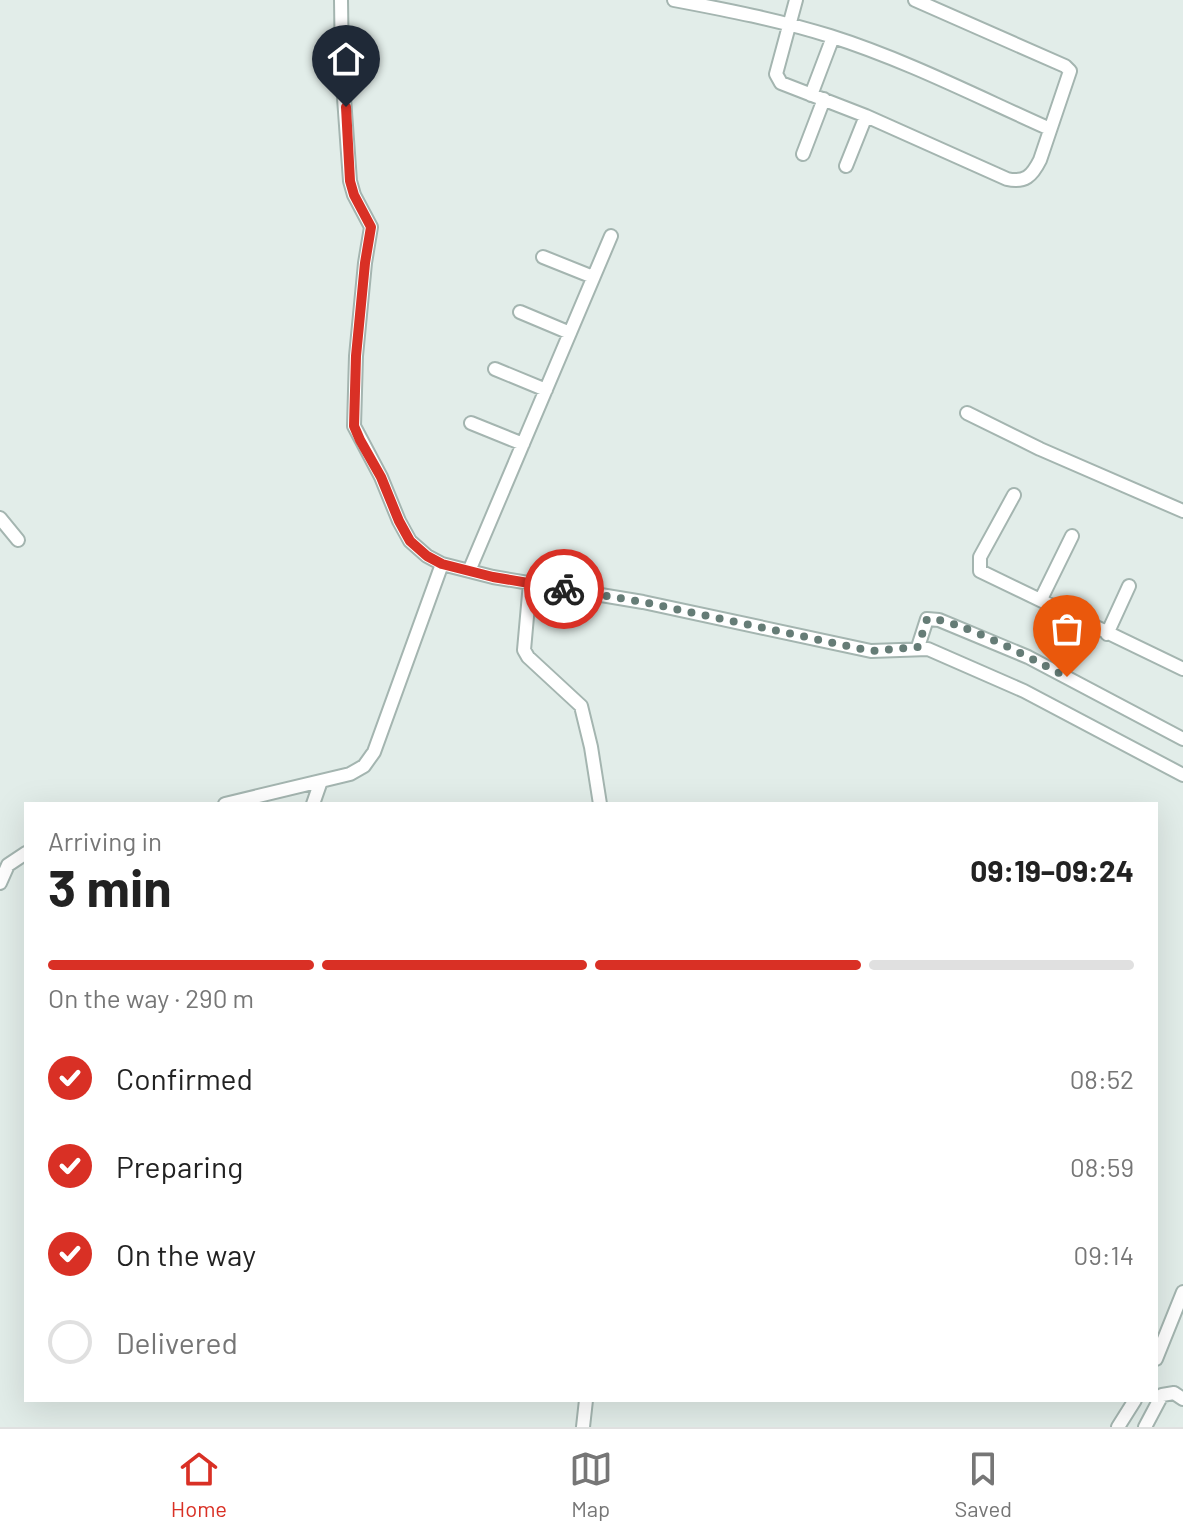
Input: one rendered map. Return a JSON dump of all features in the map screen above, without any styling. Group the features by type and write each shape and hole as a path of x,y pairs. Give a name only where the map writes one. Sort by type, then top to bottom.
{"street":[{"path":"341,0 342,70 350,181 371,227 356,356 354,426 410,541 442,564 469,571 643,602 871,651 918,647 937,652 1024,691 1183,775"},
{"path":"674,0 788,24 833,37 920,71 1050,129"},
{"path":"796,0 777,80 1016,181 1033,174 1070,79 1070,71 1065,66 915,0"},
{"path":"811,95 833,37"},
{"path":"803,154 824,99"},
{"path":"846,166 866,116"},
{"path":"469,571 611,236"},
{"path":"543,257 593,277"},
{"path":"520,312 570,333"},
{"path":"495,369 546,390"},
{"path":"967,413 1040,449 1183,511"},
{"path":"471,423 523,444"},
{"path":"1014,495 980,557 980,571 1183,669"},
{"path":"0,518 18,540"},
{"path":"1041,599 1072,536"},
{"path":"233,802 350,774 364,766 374,752 442,564"},
{"path":"530,583 524,650 581,706 600,802"},
{"path":"1107,634 1129,586"},
{"path":"918,647 927,619 939,620 1028,657 1183,739"},
{"path":"314,802 321,781"},
{"path":"0,883 8,865 24,854"},
{"path":"1158,1354 1183,1292"},
{"path":"1145,1427 1162,1395 1174,1393 1183,1399"},
{"path":"583,1427 586,1402"},
{"path":"1118,1427 1134,1402"}],"way so far":[{"path":"564,589 643,602 880,652 918,647 925,623 931,618 1002,644 1067,677"}],"route":[{"path":"346,107 350,181 371,227 356,356 354,426 360,440 381,477 410,541 427,556 442,564 493,577 564,589"}]}
